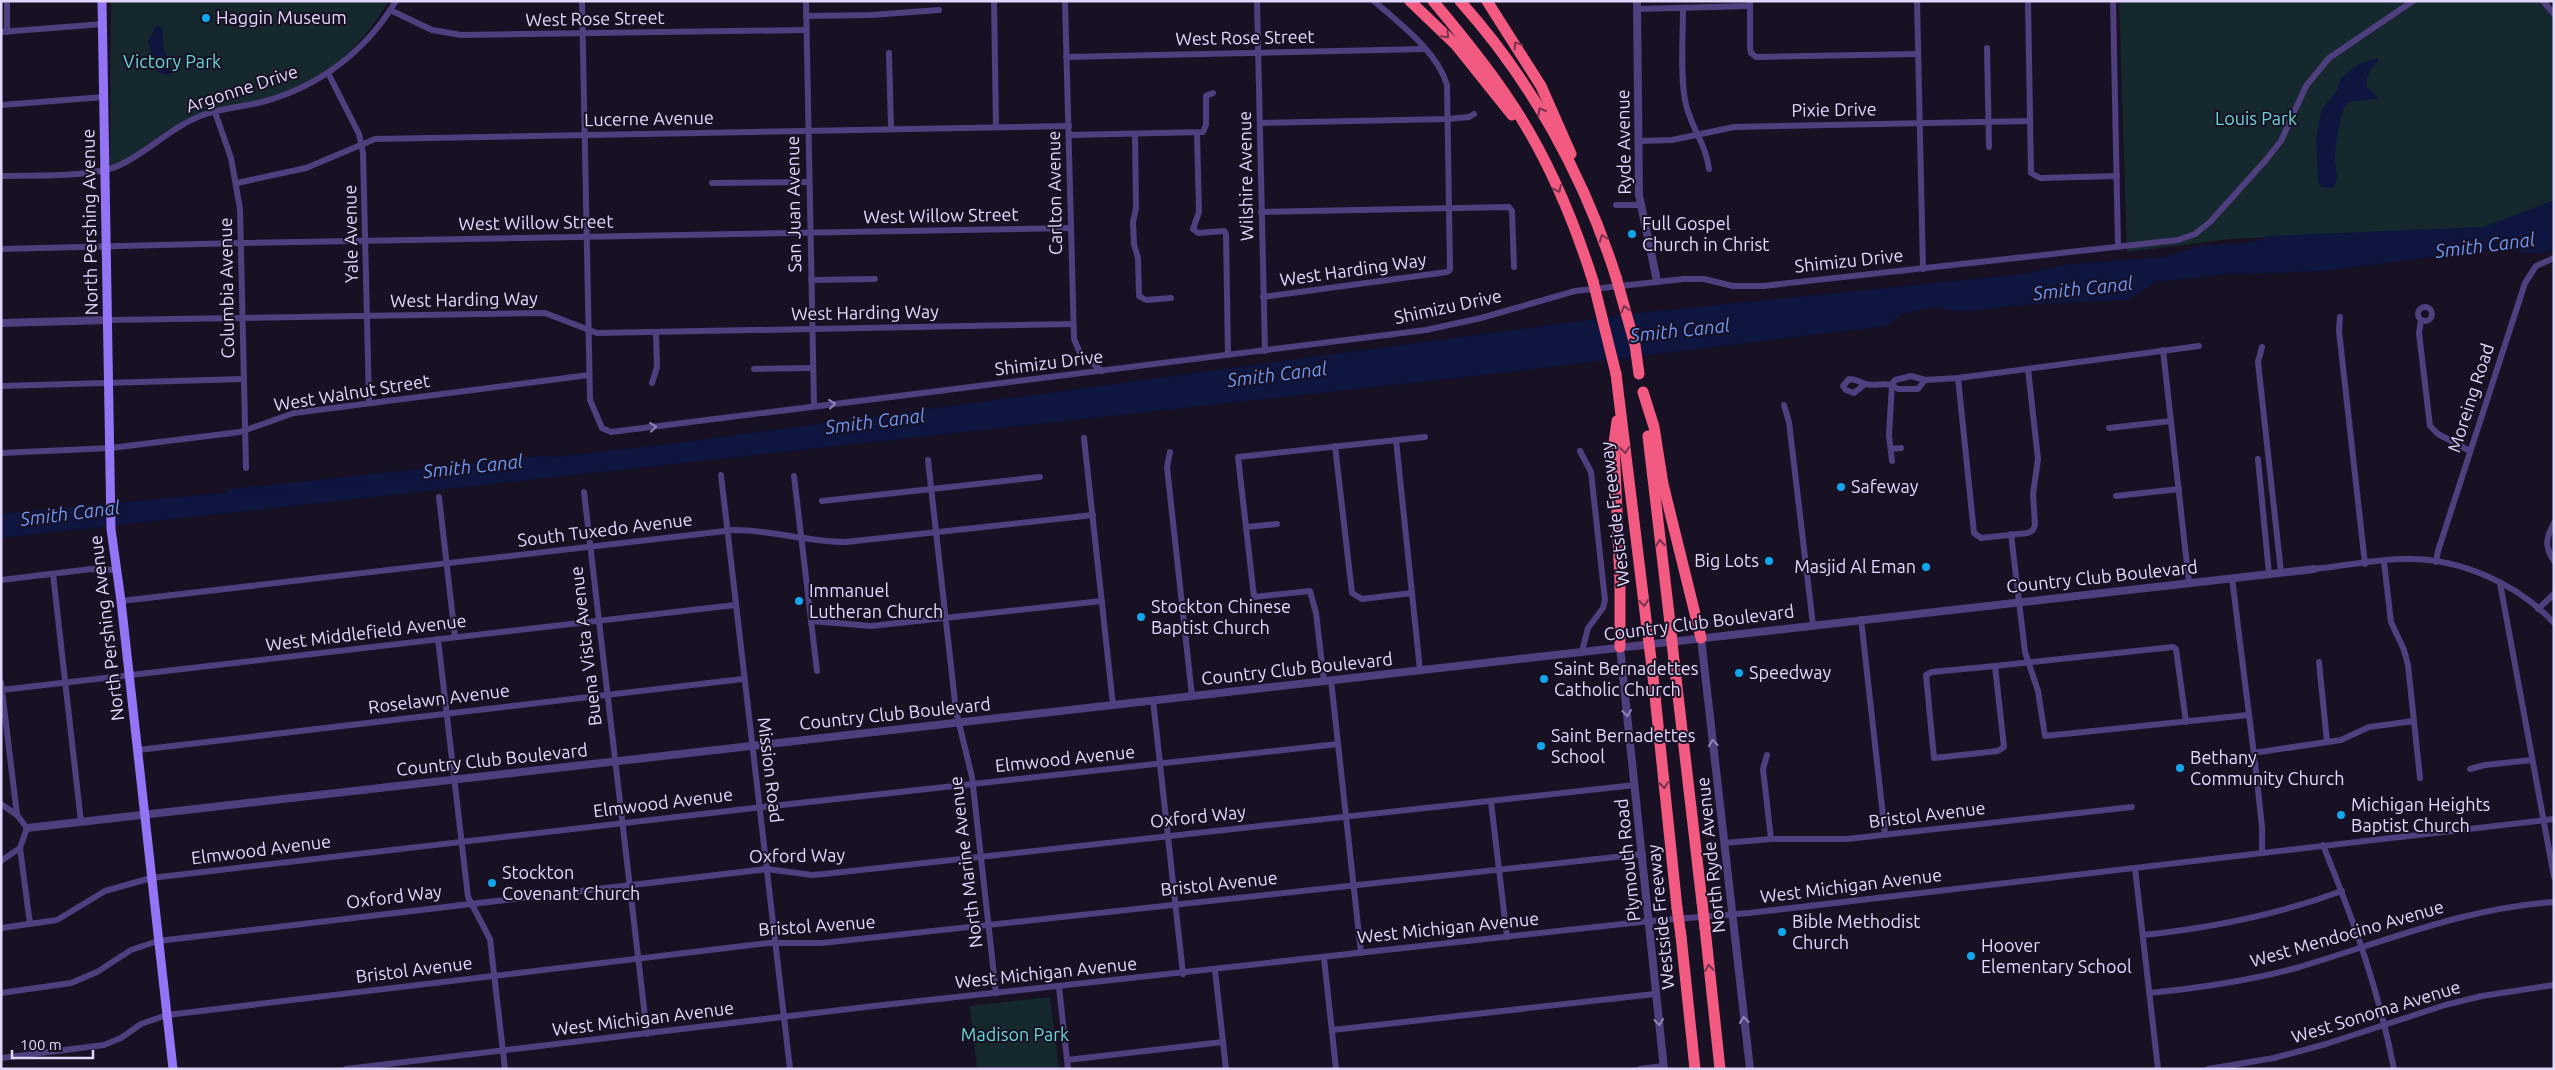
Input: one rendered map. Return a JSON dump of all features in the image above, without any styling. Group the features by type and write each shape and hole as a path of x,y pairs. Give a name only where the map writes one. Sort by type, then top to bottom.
{"highway":[{"path":"1410,1 1456,45 1536,145"},
{"name":"Westside Freeway","path":"1433,1 1509,99 1536,145 1574,226 1593,281 1616,374 1652,667 1696,1069"},
{"path":"1460,1 1511,64 1533,98 1566,155 1588,200"},
{"path":"1487,1 1542,86 1566,137 1616,277 1632,336 1643,392 1654,427 1663,484 1701,638"},
{"path":"1643,392 1720,1069"},
{"path":"1619,402 1614,443 1621,591 1620,647"}],"main road":[{"name":"North Pershing Avenue","path":"102,1 109,320 111,528 130,676 173,1069"}],"street":[{"path":"7,1 4,32 103,24"},
{"name":"Argonne Drive","path":"1,176 106,169 123,164 188,121 216,112 276,98 308,85 328,73 359,48 396,1"},
{"path":"582,1 589,375"},
{"name":"San Juan Avenue","path":"806,1 814,406"},
{"path":"994,1 996,127"},
{"name":"Carlton Avenue","path":"1065,1 1070,135 1073,324 1075,344 1080,353 1102,371"},
{"name":"Wilshire Avenue","path":"1257,1 1265,351"},
{"path":"1374,1 1424,49 1437,64 1445,78 1448,92 1450,209"},
{"path":"1918,1 1923,269"},
{"path":"2028,1 2030,170 2036,178 2117,176"},
{"path":"2113,1 2118,247"},
{"name":"Shimizu Drive","path":"589,375 591,404 605,430 610,432 634,430 1426,330 1481,318 1566,293 1656,281 1704,280 1724,285 1746,287 2178,240 2195,234 2210,222 2265,161 2281,141 2306,86 2329,58 2413,1"},
{"path":"2543,1 2554,14"},
{"path":"1637,5 1683,8 1750,4 1752,54 1761,57 1918,54"},
{"name":"Ryde Avenue","path":"1637,5 1640,205 1656,281"},
{"path":"1683,8 1684,101 1703,143 1708,169"},
{"name":"West Rose Street","path":"390,10 432,30 461,36 806,30"},
{"path":"806,16 871,16 939,10"},
{"path":"1987,48 1989,147"},
{"name":"West Rose Street","path":"1066,57 1424,49"},
{"path":"890,53 891,129"},
{"name":"Yale Avenue","path":"328,73 349,111 361,144 364,172 369,404"},
{"path":"1070,135 1197,132 1206,130 1206,96 1213,93"},
{"path":"1,105 104,97"},
{"name":"Columbia Avenue","path":"216,112 228,147 237,183 241,243 246,468"},
{"path":"1260,123 1448,119 1470,117 1474,114"},
{"name":"Pixie Drive","path":"1640,141 1672,140 1734,127 2030,121"},
{"name":"Lucerne Avenue","path":"237,183 306,168 375,139 1069,126"},
{"path":"1197,132 1199,212 1193,229 1198,233 1224,231 1226,234 1228,355"},
{"path":"1135,134 1136,208 1133,222 1134,244 1138,258 1139,296 1146,300 1170,298"},
{"path":"712,184 809,182"},
{"path":"1616,205 1640,205"},
{"path":"1261,212 1509,207 1512,212 1514,267"},
{"name":"West Harding Way","path":"1263,297 1448,272 1451,267 1450,209"},
{"name":"West Willow Street","path":"1,249 1071,228"},
{"name":"Moreing Road","path":"2436,562 2525,283 2536,266 2554,258"},
{"path":"811,280 874,279"},
{"name":"West Harding Way","path":"1,323 545,313 560,317 573,326 597,333 1073,324"},
{"path":"2340,317 2339,331 2365,564"},
{"path":"2421,320 2419,333 2430,426 2438,434 2470,451"},
{"path":"652,383 657,367 656,332"},
{"path":"1892,461 1892,384 1895,380 1907,379 1912,376 1925,380 1958,378 2199,346"},
{"path":"2262,347 2258,362 2281,572"},
{"path":"2163,350 2189,583"},
{"path":"754,369 813,368"},
{"path":"1958,378 1973,530 1978,537 2030,532 2035,525 2034,494 2038,459 2028,369"},
{"name":"West Walnut Street","path":"1,453 111,448 246,430 294,413 589,375"},
{"path":"1,386 244,379"},
{"path":"1907,379 1908,387"},
{"path":"1865,384 1892,384 1898,389 1918,388 1925,380"},
{"path":"1784,405 1789,422 1813,624"},
{"path":"2108,428 2171,421"},
{"path":"1361,953 1338,744 1316,613 1310,591 1254,597 1238,457 1426,437"},
{"path":"1084,438 1113,705"},
{"path":"1396,440 1420,670"},
{"path":"1335,446 1351,589 1354,596 1362,599 1412,593"},
{"path":"1891,449 1901,448"},
{"path":"1580,451 1591,472 1605,600 1603,608 1588,628 1582,651"},
{"path":"1170,452 1167,468 1192,696"},
{"path":"2258,459 2269,574"},
{"name":"North Marine Avenue","path":"928,460 958,722 972,784 996,993"},
{"name":"Mission Road","path":"721,475 743,679 790,1069"},
{"path":"794,476 817,671"},
{"path":"822,501 1040,477"},
{"path":"2116,496 2179,489"},
{"name":"Buena Vista Avenue","path":"584,492 647,1034"},
{"path":"439,497 455,637"},
{"name":"South Tuxedo Avenue","path":"121,601 726,531 751,530 802,538 846,542 1093,515"},
{"path":"1246,527 1277,524"},
{"path":"2554,524 2546,541 2548,552 2554,560"},
{"path":"2011,534 2027,662 2038,691 2045,736 2248,716"},
{"name":"Country Club Boulevard","path":"27,828 1813,624 2405,559 2436,562 2472,571 2500,583 2520,594 2554,623"},
{"path":"2384,562 2391,622 2406,657 2420,778"},
{"path":"1,580 91,569 117,570"},
{"path":"53,574 81,822"},
{"path":"2232,578 2262,827 2262,852"},
{"path":"2500,583 2554,877"},
{"path":"2538,609 2554,594"},
{"path":"811,621 871,626 1102,601"},
{"name":"West Middlefield Avenue","path":"2,690 735,605"},
{"path":"1861,619 1885,834"},
{"name":"North Ryde Avenue","path":"1701,638 1750,1069"},
{"path":"438,639 468,897 490,939 505,1069"},
{"name":"Plymouth Road","path":"1620,647 1664,1067"},
{"path":"1995,666 2004,747 1998,751 1934,758 1926,675 1932,672 2173,647 2176,649 2186,722"},
{"path":"2319,662 2328,742"},
{"name":"Roselawn Avenue","path":"138,750 743,679"},
{"path":"1,682 17,815"},
{"path":"1153,700 1183,974"},
{"path":"2253,753 2341,740 2369,728 2414,721"},
{"name":"Elmwood Avenue","path":"1,928 57,920 105,891 151,878 622,823 1338,744"},
{"path":"1767,755 1764,769 1771,838"},
{"path":"2470,769 2532,760"},
{"name":"Oxford Way","path":"1,993 71,983 98,972 131,950 158,941 767,869 812,875 1634,785"},
{"path":"1491,802 1507,937"},
{"path":"1,804 17,815 27,828 20,848 30,924"},
{"name":"Bristol Avenue","path":"1724,843 1771,838 1847,839 2132,807"},
{"name":"West Michigan Avenue","path":"346,1069 783,1017 2135,868 2554,819"},
{"path":"2323,845 2363,946 2386,1025 2394,1069"},
{"path":"1,861 20,848"},
{"name":"Bristol Avenue","path":"1,1058 104,1045 121,1038 142,1024 167,1015 775,943 822,944 1353,884 1643,854"},
{"path":"2135,868 2158,1069"},
{"path":"2142,935 2210,927 2257,917 2342,891"},
{"name":"West Mendocino Avenue","path":"2149,993 2259,977 2419,928 2466,916 2554,902"},
{"path":"1324,958 1336,1069"},
{"path":"1215,970 1226,1069"},
{"name":"West Sonoma Avenue","path":"2208,1069 2274,1058 2482,996 2554,985"},
{"path":"1060,987 1068,1069"},
{"path":"1332,1030 1656,994"},
{"path":"1067,1060 1223,1042"},
{"path":"1640,1069 1664,1067"}],"green space":[{"name":"Victory Park","path":"111,1 389,1 356,45 328,70 312,80 279,96 184,123 163,133 126,160 110,168"},
{"name":"Louis Park","path":"2119,1 2544,1 2554,12 2554,204 2488,228 2230,239 2127,252"},
{"name":"Madison Park","path":"1050,997 1059,1069 977,1069 970,1006"}],"water":[{"path":"156,26 162,27 164,50 172,72 170,76 158,72 148,42"},
{"path":"2377,58 2379,60 2369,72 2367,79 2367,88 2377,96 2376,99 2350,102 2345,106 2336,144 2337,181 2333,188 2321,187 2318,182 2316,139 2321,111 2337,90 2341,78 2359,64"},
{"path":"2554,200 2554,249 2540,254 2495,249 2324,271 2228,274 2155,282 2128,300 2032,304 1959,312 1936,307 1902,314 1887,326 1493,374 1,538 1,514 334,482 677,443 1638,313 2022,274 2069,264 2165,257 2199,246 2248,243 2271,236 2484,227"}],"waterway":[{"name":"Smith Canal","path":"229,492 548,458"}],"place":[{"name":"Haggin Museum","path":"206,18"},
{"name":"Full Gospel Church in Christ","path":"1632,234"},
{"name":"Safeway","path":"1841,487"},
{"name":"Big Lots","path":"1769,561"},
{"name":"Masjid Al Eman","path":"1926,567"},
{"name":"Immanuel Lutheran Church","path":"799,601"},
{"name":"Stockton Chinese Baptist Church","path":"1141,617"},
{"name":"Speedway","path":"1739,673"},
{"name":"Saint Bernadettes Catholic Church","path":"1544,679"},
{"name":"Saint Bernadettes School","path":"1541,746"},
{"name":"Bethany Community Church","path":"2180,768"},
{"name":"Michigan Heights Baptist Church","path":"2341,815"},
{"name":"Stockton Covenant Church","path":"492,883"},
{"name":"Bible Methodist Church","path":"1782,932"},
{"name":"Hoover Elementary School","path":"1971,956"}]}
